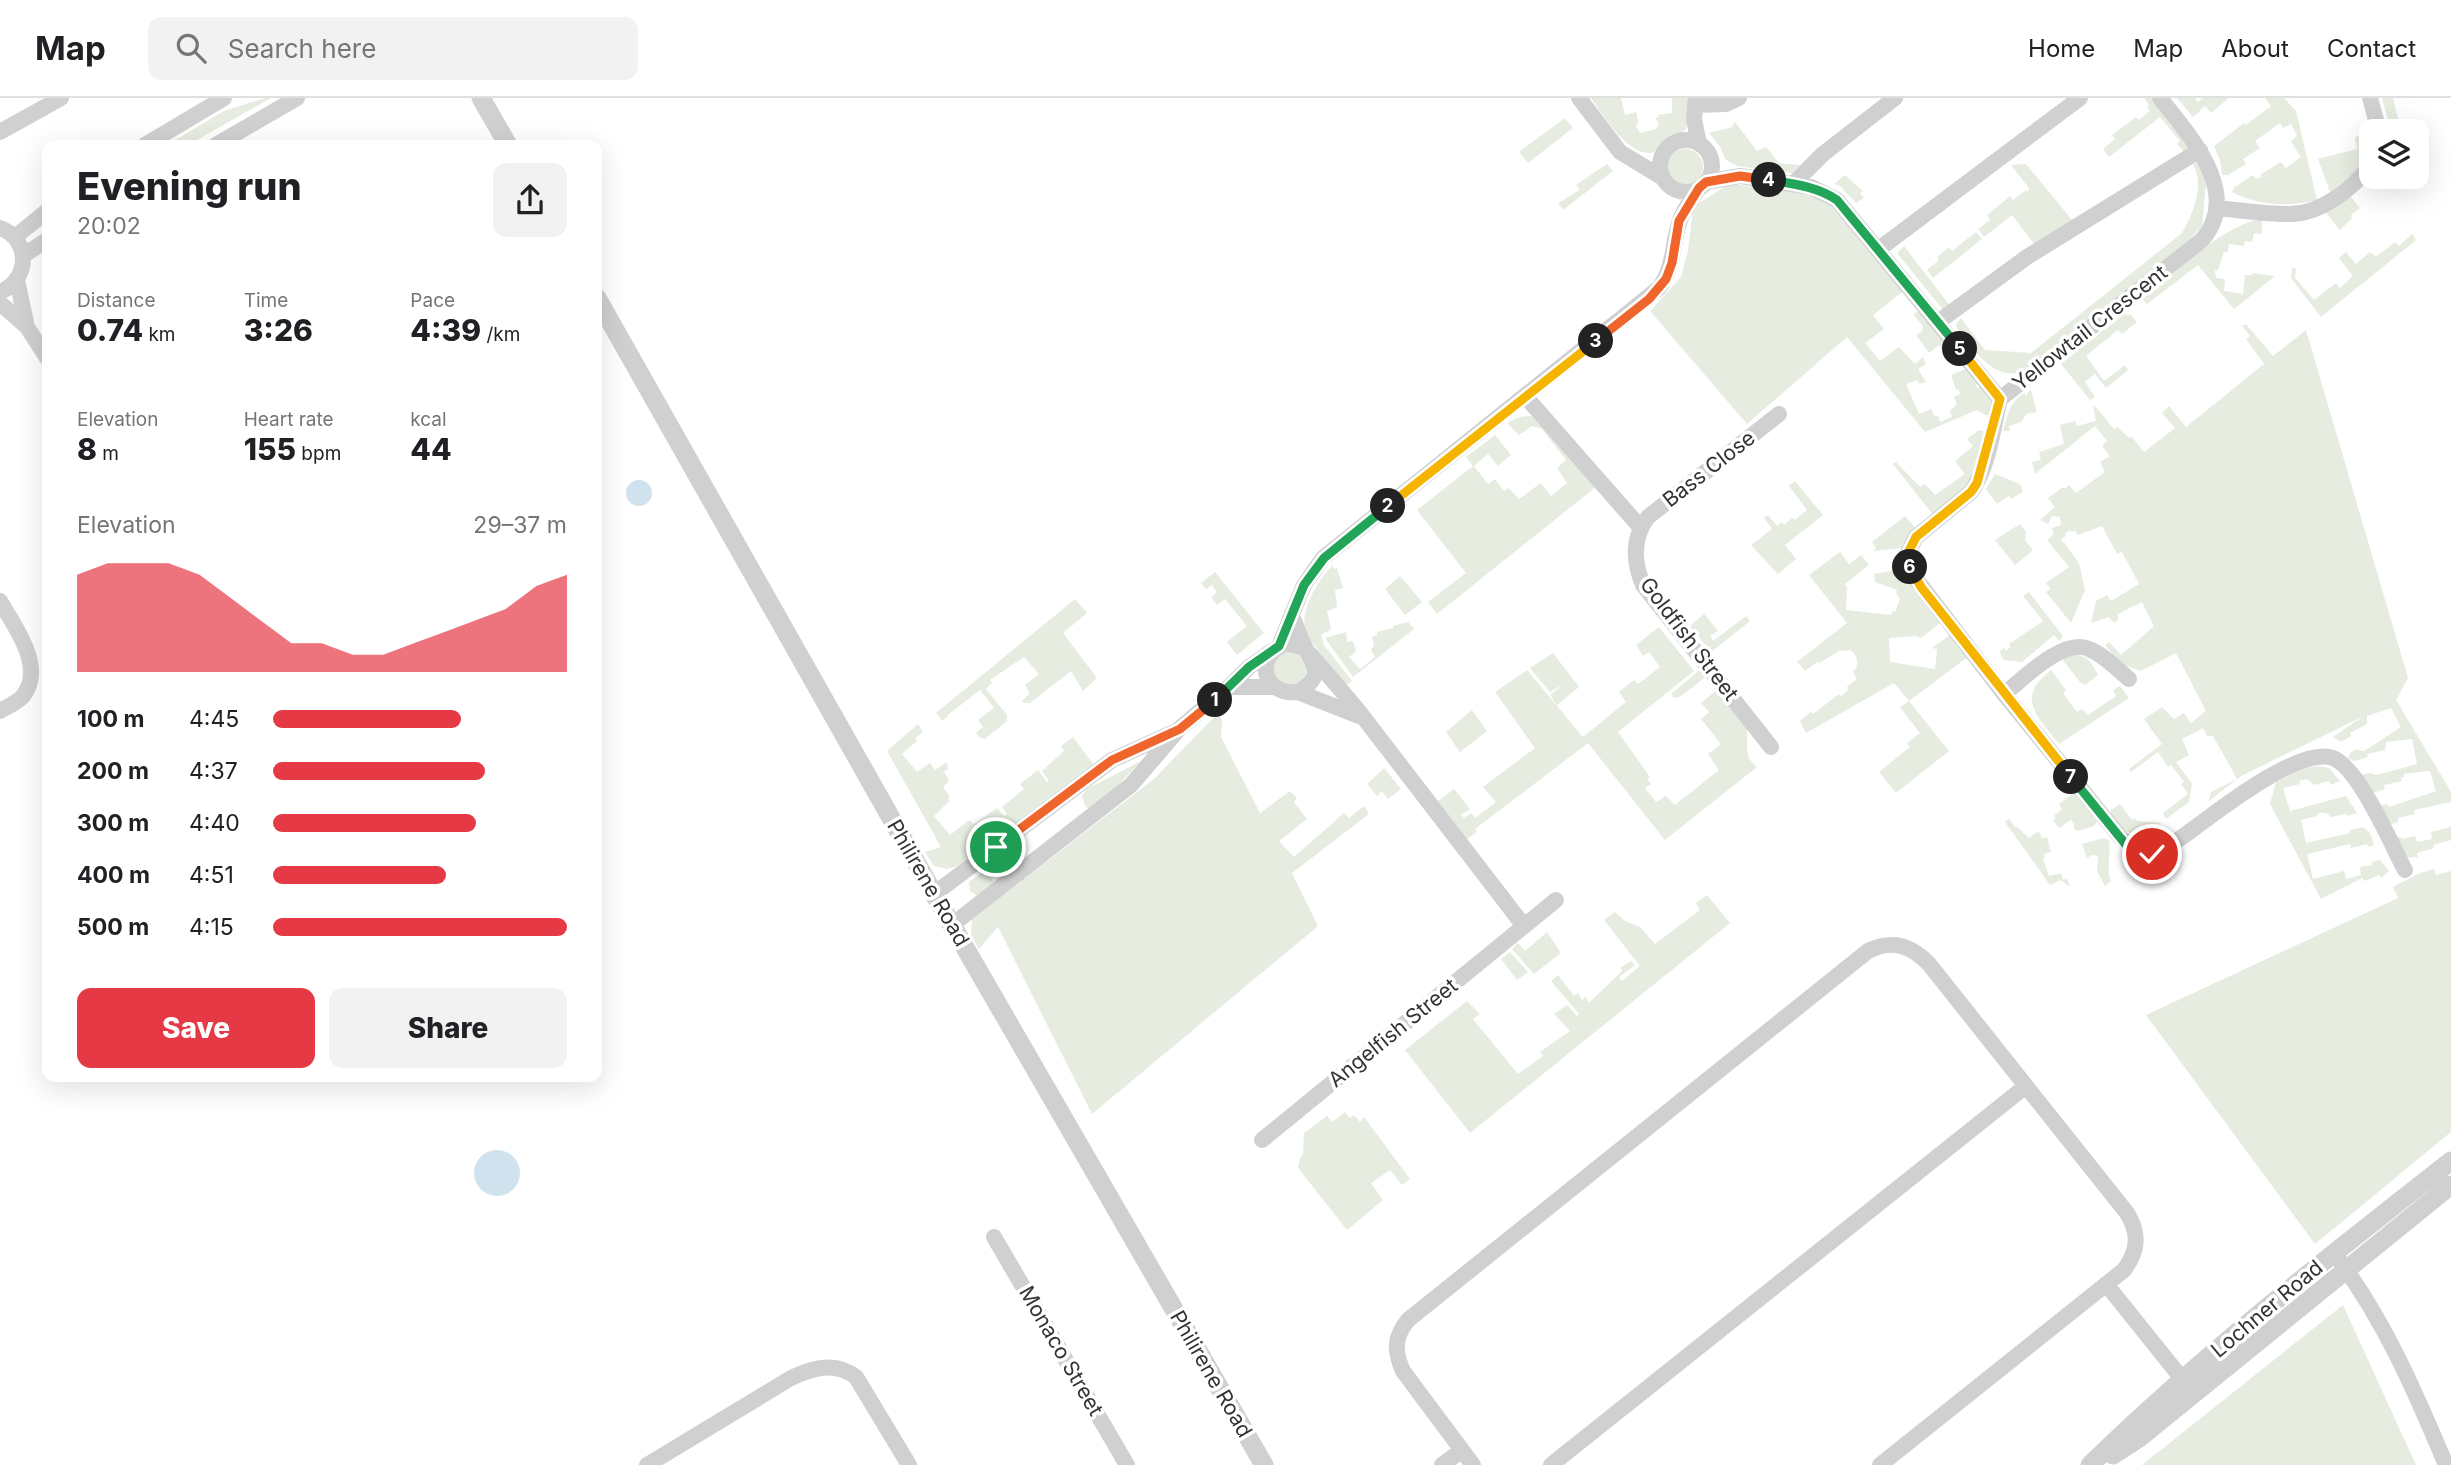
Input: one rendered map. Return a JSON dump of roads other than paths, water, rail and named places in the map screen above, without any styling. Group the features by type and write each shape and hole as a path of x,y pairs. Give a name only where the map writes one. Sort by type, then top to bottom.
{"street":[{"path":"153,140 224,98"},
{"path":"225,140 297,98"},
{"path":"481,98 505,140"},
{"path":"1579,98 1614,145 1631,159 1684,192 1703,185"},
{"path":"1695,108 1726,104 1739,98"},
{"path":"1793,184 1817,159 1895,98"},
{"path":"1879,249 2080,98"},
{"path":"2160,98 2200,150 2211,174 2216,208 2290,215 2326,204 2359,178"},
{"path":"2370,98 2376,119"},
{"path":"0,132 51,101"},
{"path":"1679,221 1660,163 1662,155 1677,141 1695,108"},
{"path":"1361,717 1298,692 1282,691 1269,681 1265,666 1292,616 1304,585 1324,558 1660,288 1672,263 1679,221 1703,185 1712,165 1705,150 1695,108"},
{"path":"1677,141 1689,140 1705,150"},
{"name":"Yellowtail Crescent","path":"1705,150 1740,176"},
{"path":"1938,322 2027,257 2200,150"},
{"path":"1631,159 1662,155"},
{"name":"Yellowtail Crescent","path":"1703,185 1740,176 1793,184 1825,192 1837,200 2000,399 2202,240 2213,223 2216,208"},
{"path":"15,237 42,215"},
{"path":"0,228 15,237 24,255 22,272 17,280 0,292"},
{"path":"24,255 42,243"},
{"path":"17,280 27,327"},
{"path":"0,303 27,327 42,350"},
{"name":"Philirene Road","path":"602,307 934,894 1264,1465"},
{"path":"1525,396 1640,527"},
{"path":"2000,399 1977,483 1971,492 1916,537 1908,553 1910,571 2004,694 2120,838 2140,854 2159,852 2255,786 2306,759 2334,758 2360,785 2404,870"},
{"name":"Bass Close","path":"1640,527 1648,517 1779,414"},
{"name":"Goldfish Street","path":"1640,527 1635,547 1643,585 1771,747"},
{"path":"0,601 26,647 30,661 30,680 25,693 0,711"},
{"path":"1292,616 1315,663 1312,680 1298,692"},
{"path":"952,925 1131,785 1180,729 1249,667 1275,649 1296,644 1308,651 1357,709 1524,926"},
{"path":"2004,694 2056,654 2073,646 2088,648 2129,679"},
{"path":"1229,687 1275,687"},
{"path":"934,894 1112,760 1180,729"},
{"path":"996,847 1017,874"},
{"name":"Angelfish Street","path":"1262,1140 1556,900"},
{"path":"1473,1465 1402,1371 1396,1356 1396,1343 1400,1330 1408,1320 1868,951 1890,944 1907,947 1918,953 2136,1227 2135,1251 2130,1261 2106,1284 1880,1465"},
{"path":"1551,1465 2026,1086"},
{"name":"Lochner Road","path":"2091,1465 2183,1380 2334,1253 2451,1161"},
{"name":"Lochner Road","path":"2096,1465 2139,1438 2451,1185"},
{"name":"Monaco Street","path":"994,1237 1127,1465"},
{"path":"2334,1253 2386,1332 2446,1465"},
{"path":"2106,1284 2183,1380"},
{"path":"647,1465 791,1378 804,1372 829,1367 847,1370 856,1377 909,1465"},
{"path":"1442,1465 1462,1450"}],"water":[{"path":"639,480 648,484 652,493 648,502 639,506 630,502 626,493 630,484"},
{"path":"497,1150 513,1157 520,1173 513,1189 497,1196 481,1189 474,1173 481,1157"}]}
